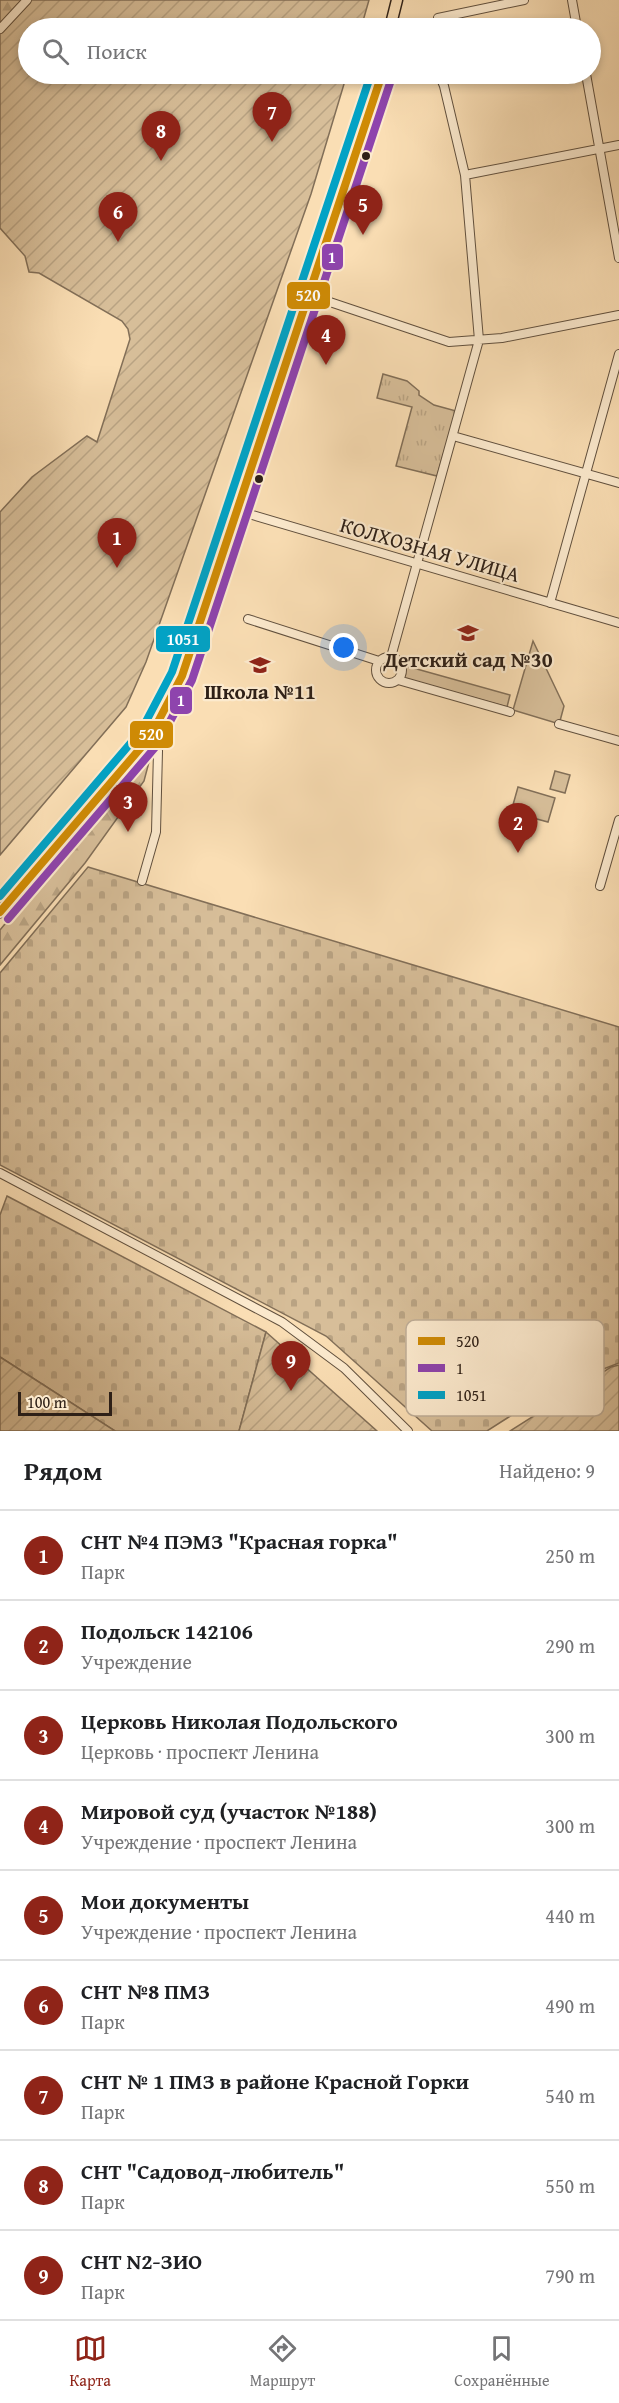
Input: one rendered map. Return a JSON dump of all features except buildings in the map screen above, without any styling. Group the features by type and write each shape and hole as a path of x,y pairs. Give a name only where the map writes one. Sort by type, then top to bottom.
{"main road":[{"path":"392,18 397,0"},
{"path":"400,18 404,0"},
{"path":"0,912 150,737 182,676 372,84"},
{"path":"0,901 139,738 156,714 176,672 309,295 379,84"}],"street":[{"path":"0,29 27,0"},
{"path":"438,18 524,0"},
{"path":"572,0 576,18"},
{"path":"391,657 479,340 465,175 443,84"},
{"path":"588,84 619,258"},
{"path":"465,175 619,145"},
{"path":"309,295 449,342 479,340 619,315"},
{"path":"550,603 619,354"},
{"path":"453,436 619,483"},
{"name":"КОЛХОЗНАЯ УЛИЦА","path":"234,510 619,623"},
{"path":"248,619 379,661 391,657"},
{"path":"391,657 401,664 402,672 398,680"},
{"path":"379,661 376,669 379,677 386,682 398,680 510,712"},
{"path":"560,724 619,741"},
{"path":"142,881 156,832 158,752 155,742 150,737"},
{"path":"600,886 619,820"},
{"path":"0,1173 282,1322 344,1368 408,1431"}],"green space":[{"path":"0,0 23,0 0,29"},
{"path":"29,0 369,0 364,18 18,18 18,84 344,84 311,194 146,662 126,707 0,855 0,512 32,477 87,436 97,442 130,339 128,329 122,321 39,273 29,272 25,256 0,228 0,33"},
{"path":"383,374 407,381 419,391 419,395 434,405 456,411 437,476 396,466 412,407 377,398"},
{"path":"533,641 564,706 560,721 556,723 513,710"},
{"path":"406,666 510,695 507,707 403,678"},
{"path":"146,755 149,762 144,781 85,863 0,965 0,930"},
{"path":"555,771 570,775 565,793 550,789"},
{"path":"518,787 555,798 548,822 511,812"},
{"path":"88,867 619,1027 619,1363 604,1369 604,1320 406,1320 406,1408 326,1336 0,1165 0,973"},
{"path":"7,1196 266,1332 239,1431 115,1431 0,1357 0,1215"},
{"path":"266,1332 377,1431 239,1431"},
{"path":"0,1357 115,1431 0,1431"},
{"path":"619,1365 619,1431 510,1431 534,1416 604,1416 604,1371"},
{"path":"415,1416 510,1416 487,1431 432,1431"}],"transit line":[{"name":"1051","path":"0,896 141,731 172,672 368,84"},
{"name":"520","path":"0,912 150,737 182,676 379,84"},
{"name":"1","path":"8,919 158,744 192,680 390,84"}],"place":[{"name":"СНТ № 1 ПМЗ в районе Красной Горки","path":"272,142"},
{"name":"СНТ \"Садовод-любитель\"","path":"161,161"},
{"name":"Мои документы","path":"363,235"},
{"name":"СНТ №8 ПМЗ","path":"118,242"},
{"name":"Мировой суд (участок №188)","path":"326,365"},
{"name":"СНТ №4 ПЭМЗ \"Красная горка\"","path":"117,568"},
{"name":"Детский сад №30","path":"468,633"},
{"name":"Школа №11","path":"260,665"},
{"name":"Церковь Николая Подольского","path":"128,832"},
{"name":"Подольск 142106","path":"518,853"},
{"name":"СНТ N2-ЗИО","path":"291,1391"}]}
